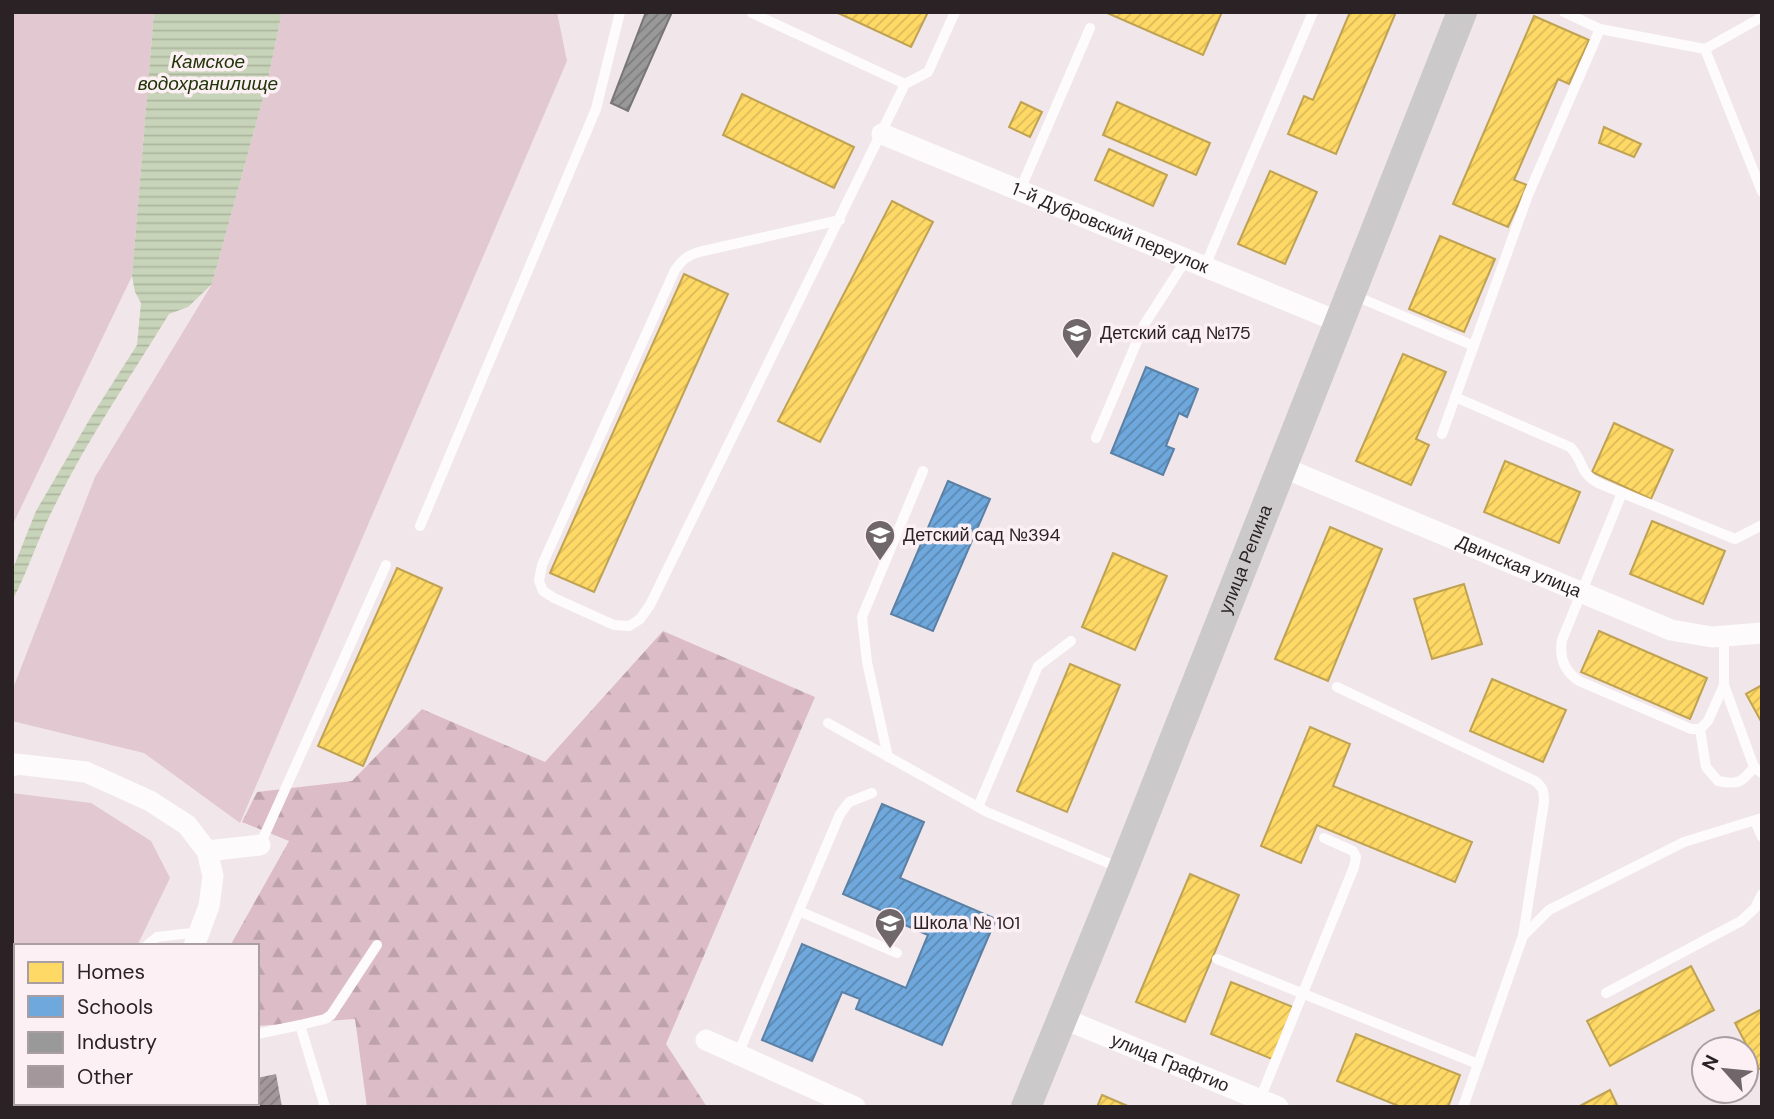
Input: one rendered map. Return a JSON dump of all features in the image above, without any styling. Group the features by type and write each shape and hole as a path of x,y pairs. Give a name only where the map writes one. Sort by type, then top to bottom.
{"main road":[{"name":"улица Репина","path":"1026,1107 1462,12"}],"street":[{"name":"1-й Дубровский переулок","path":"882,134 1339,322"},
{"name":"Двинская улица","path":"1282,467 1671,630 1712,637 1762,633"},
{"path":"12,766 16,764 86,772 150,801 187,825 206,851 213,876 209,906 197,939"},
{"path":"206,851 260,845"},
{"name":"улица Графтио","path":"1062,1018 1271,1104"},
{"path":"706,1040 852,1106"}],"lane":[{"path":"420,526 596,109 620,12"},
{"path":"840,220 699,251 681,261 669,282 542,565 539,580 543,591 614,625 629,626 640,619 650,605 840,220 905,84 928,72 955,12"},
{"path":"1096,438 1144,325 1196,262 1313,12"},
{"path":"1564,12 1600,29 1705,49 1762,16"},
{"path":"752,13 905,84"},
{"path":"1020,190 1090,28"},
{"path":"1442,434 1528,195 1600,29"},
{"path":"1705,49 1762,192"},
{"path":"1351,294 1474,346"},
{"path":"1455,397 1570,447 1575,451 1590,479 1622,493 1735,539 1762,524"},
{"path":"888,757 867,662 862,617 923,471"},
{"path":"1622,493 1562,640 1562,657 1570,675 1691,729 1700,729 1708,721 1724,685"},
{"path":"260,845 386,565"},
{"path":"1700,729 1706,767 1718,781 1733,784 1758,770 1724,685 1724,636"},
{"path":"978,807 1038,666 1071,641"},
{"path":"1337,687 1535,782 1544,792 1523,936 1463,1107"},
{"path":"828,723 978,807 1123,869"},
{"path":"738,1054 844,807 849,802 872,793"},
{"path":"1523,936 1549,910 1684,842 1758,820 1762,836"},
{"path":"1271,1104 1303,993 1356,858 1353,851 1325,838"},
{"path":"1606,993 1741,921 1755,908 1762,894"},
{"path":"800,911 897,953"},
{"path":"148,944 157,937 197,939"},
{"path":"259,1034 326,1019 377,945"},
{"path":"1217,959 1478,1064"},
{"path":"300,1025 325,1107"}],"green space":[{"path":"663,631 815,697 666,1044 707,1107 367,1107 355,1019 259,1026 259,944 231,944 289,841 242,822 257,792 352,781 422,709 545,762"}],"shaded area":[{"path":"12,12 154,12 132,276 12,526"},
{"path":"282,12 557,12 567,61 240,823 144,753 12,721 12,691 95,477 212,284 267,84"},
{"path":"12,793 91,803 151,841 170,878 138,944 14,944 14,1105 92,1107 12,1107"}],"water":[{"name":"Камское водохранилище","path":"154,12 282,12 267,84 212,284 188,307 169,314 69,478 12,601 12,571 36,511 137,345 141,303 135,292 132,276"}],"building: Homes":[{"path":"836,12 928,12 911,47"},
{"path":"1105,12 1222,12 1203,55"},
{"path":"1350,12 1396,12 1336,154 1288,134 1304,96 1313,100"},
{"path":"1534,16 1589,40 1569,84 1558,79 1514,180 1527,185 1508,227 1453,204"},
{"path":"742,94 854,147 834,188 723,135"},
{"path":"1021,102 1042,112 1030,137 1009,127"},
{"path":"1117,102 1210,143 1196,175 1103,135"},
{"path":"1604,127 1641,144 1634,157 1599,143"},
{"path":"1109,149 1167,175 1153,206 1095,180"},
{"path":"1270,171 1317,192 1285,264 1238,244"},
{"path":"892,201 933,222 820,442 778,421"},
{"path":"1440,236 1495,259 1464,332 1409,309"},
{"path":"684,274 728,294 594,592 550,573"},
{"path":"1403,354 1446,372 1416,439 1429,445 1411,485 1356,461"},
{"path":"1614,423 1673,450 1651,499 1592,472"},
{"path":"1505,461 1580,492 1559,543 1484,512"},
{"path":"1652,521 1725,551 1703,604 1630,574"},
{"path":"1330,527 1382,549 1328,681 1275,659"},
{"path":"1113,553 1167,576 1135,650 1082,627"},
{"path":"397,568 442,588 363,766 318,746"},
{"path":"1464,584 1482,644 1432,659 1414,599"},
{"path":"1599,631 1707,678 1690,719 1581,672"},
{"path":"1070,664 1120,685 1067,812 1017,791"},
{"path":"1492,679 1566,710 1543,762 1470,731"},
{"path":"1762,685 1762,723 1746,694"},
{"path":"1310,727 1350,744 1333,786 1472,842 1455,882 1317,825 1301,863 1261,846"},
{"path":"1190,874 1239,895 1185,1022 1136,1002"},
{"path":"1691,966 1714,1010 1610,1066 1587,1021"},
{"path":"1231,982 1293,1007 1272,1059 1211,1034"},
{"path":"1762,1009 1762,1068 1760,1069 1760,1035 1741,1035 1735,1023"},
{"path":"1356,1034 1460,1075 1448,1107 1401,1107 1337,1081"},
{"path":"1610,1090 1618,1107 1578,1107"},
{"path":"1102,1095 1130,1107 1097,1107"}],"building: Schools":[{"path":"1146,367 1198,389 1187,417 1179,413 1166,446 1174,449 1163,475 1111,453"},
{"path":"948,481 990,499 933,631 891,614"},
{"path":"882,804 924,822 900,878 996,919 942,1045 856,1009 860,999 842,992 812,1061 762,1040 802,944 906,988 928,935 843,894"}],"building: Industry":[{"path":"646,12 672,12 628,111 611,103"}],"building: Other":[{"path":"276,1074 282,1107 213,1107 259,1105 259,1078"}],"place":[{"name":"Детский сад №175","path":"1077,360"},
{"name":"Детский сад №394","path":"880,562"},
{"name":"Школа № 101","path":"890,950"}]}
